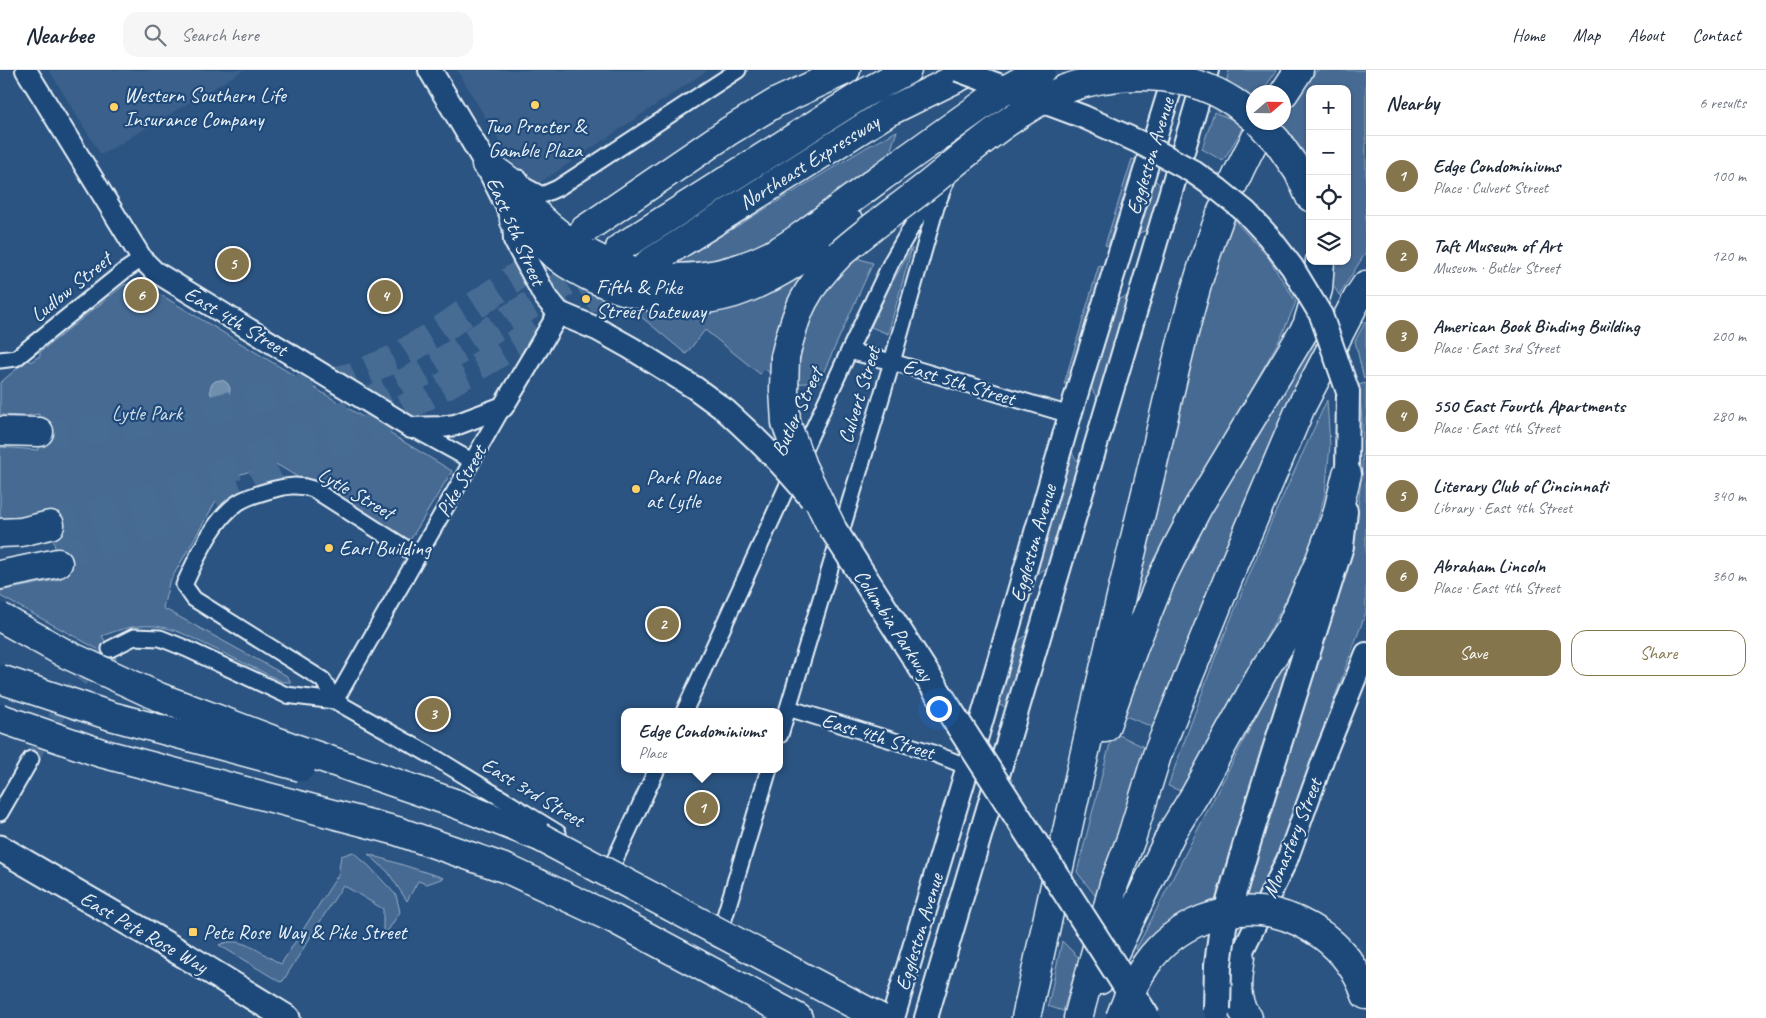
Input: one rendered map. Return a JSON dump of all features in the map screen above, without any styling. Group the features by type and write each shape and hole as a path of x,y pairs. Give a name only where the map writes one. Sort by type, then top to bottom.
{"highway":[{"path":"584,230 729,131 777,102 846,70"},
{"path":"620,248 875,87 907,70"},
{"name":"Northeast Expressway","path":"649,263 888,112 973,70"},
{"path":"486,164 508,181 542,220 574,245 604,262 631,272 669,278 690,279 716,275 744,267 772,255 999,93 1040,70"},
{"path":"1290,85 1300,70"},
{"path":"514,220 568,265 596,279 646,296 686,300 733,293 786,268 938,167 965,145 1065,88 1110,76 1132,74 1159,75 1208,89 1232,101 1246,112"},
{"path":"1027,1012 1107,654 1186,323 1215,228 1243,163 1261,130"},
{"path":"1267,130 1277,141 1298,171 1306,188"},
{"path":"831,526 802,466 786,423 785,357 795,319 807,294 819,276 839,255 870,228 940,176 965,145"},
{"path":"1051,903 1089,789 1104,732 1134,646 1159,584 1198,507 1307,326 1318,289 1320,265"},
{"path":"1078,1018 1114,884 1131,839 1160,746 1228,578 1301,408 1366,285"},
{"path":"0,431 39,432"},
{"path":"1078,1018 1109,964 1172,832 1196,793 1264,670 1290,629 1337,515 1347,474"},
{"path":"1218,1018 1218,965 1223,926 1249,836 1340,546 1347,474"},
{"path":"0,533 21,532 50,525"},
{"name":"Columbia Parkway","path":"831,526 1147,1018"},
{"path":"0,560 58,559 0,575"},
{"path":"0,617 66,654 158,697 297,749 454,803 540,837 880,1018"},
{"path":"0,678 111,716 208,743 355,781 454,803"},
{"path":"0,718 101,753"},
{"path":"0,732 101,753 397,831 507,869 614,919 798,1018"},
{"path":"1120,1018 1134,985 1154,954 1175,934 1206,918 1237,912 1274,913 1303,923 1322,935 1332,942 1348,962 1366,994"},
{"path":"1240,957 1236,984 1239,1000 1248,1018"}],"main road":[{"name":"East 5th Street","path":"430,70 486,164 514,220 515,240 545,296 559,313"},
{"path":"958,70 1084,117 1139,142 1192,171 1246,212 1269,237 1297,275 1321,315 1348,392 1347,474"},
{"name":"Eggleston Avenue","path":"893,1018 1070,415 1176,70"},
{"name":"Eggleston Avenue","path":"926,1018 1207,70"},
{"name":"Columbia Parkway","path":"559,313 597,329 694,388 725,410 764,446 796,481 831,526"},
{"name":"East Pete Rose Way","path":"0,848 186,956 287,1018"}],"street":[{"name":"East 4th Street","path":"26,70 142,259 154,271 411,428 472,461"},
{"path":"486,164 514,172 525,186 542,195 576,177 738,70"},
{"name":"Culvert Street","path":"783,724 892,362 936,207 965,145 986,70"},
{"name":"Butler Street","path":"686,708 892,261 965,145"},
{"name":"Ludlow Street","path":"0,360 16,358 124,271 142,259"},
{"name":"Pike Street","path":"336,701 503,406 559,313"},
{"name":"East 5th Street","path":"849,351 1070,415"},
{"path":"411,428 455,425 503,406"},
{"name":"Lytle Street","path":"194,599 184,585 218,521 237,503 251,496 280,487 294,485 313,489 418,556"},
{"name":"East 3rd Street","path":"194,599 323,680 336,701 439,760 612,866 718,940 786,982 854,1018"},
{"path":"110,648 134,637 160,638 186,648 286,695 336,701"},
{"name":"Monastery Street","path":"1205,1018 1240,957 1287,860 1324,758 1366,653"},
{"name":"East 4th Street","path":"788,708 930,752 968,766"},
{"path":"0,813 31,759"},
{"path":"612,866 655,773"},
{"path":"718,940 768,773"}],"shaded area":[{"path":"49,70 244,70 101,155"},
{"path":"457,70 708,70 529,190"},
{"path":"216,380 224,380 230,386 230,394 224,400 216,400 210,394 210,386"}],"green space":[{"path":"1229,70 1277,70 1267,85 1246,85 1246,98 1226,84"},
{"path":"1317,70 1366,70 1366,252 1339,295 1329,278 1329,265 1351,265 1351,85 1306,85 1306,157 1303,151 1284,130 1291,130 1291,108 1303,88"},
{"path":"1214,112 1231,119 1243,128 1223,161 1202,149"},
{"path":"897,131 888,158 782,234 732,262 665,270 867,147"},
{"path":"1132,159 1136,160 1108,246 1105,245"},
{"path":"1149,181 1156,181 1163,188 1150,230 1141,232 1130,244"},
{"path":"1234,220 1268,257 1296,302 1281,337 1179,517 1120,651 1209,288"},
{"path":"832,246 772,375 765,369 760,374 705,330 686,354 627,305 628,300"},
{"path":"912,248 888,334 871,327 889,288"},
{"path":"850,256 873,263 819,382 792,384 811,308"},
{"path":"1099,265 1103,266 1069,384 1064,384"},
{"name":"Lytle Park","path":"131,283 146,286 452,471 409,542 404,541 271,461 268,466 241,474 224,487 169,583 163,608 287,676 291,682 283,682 186,635 154,626 134,627 102,636 116,659 0,596 0,591 61,579 49,516 0,519 0,447 38,450 39,414 25,416 0,415 0,383 28,359 30,362 40,356 40,352 124,285"},
{"path":"1131,295 1099,399 1092,390 1090,378 1110,308 1119,299"},
{"path":"1366,321 1366,378 1364,379 1355,341"},
{"path":"1313,337 1317,348 1155,728 1118,713 1176,565"},
{"path":"1366,383 1366,612 1280,847 1255,901 1241,904 1356,516 1363,451 1358,385"},
{"path":"1327,400 1330,446 1325,494 1305,565 1183,792 1168,786 1216,655 1272,520"},
{"path":"1071,443 1073,455 1080,464 1048,570 1043,570 1029,581"},
{"path":"1313,607 1215,905 1140,953 1136,949"},
{"path":"1026,636 1029,636 1006,707 992,703 1007,656 1012,648"},
{"path":"1113,732 1148,749 1097,898 1077,872"},
{"path":"353,852 396,895 400,912 383,938 383,909 343,885 283,981 280,982 219,945 227,942 243,944 281,964 338,875 341,856"},
{"path":"368,854 444,878 427,884 418,881 407,901 388,872"},
{"path":"1062,941 1079,958 1063,1011 1048,1006"}],"tunnel":[{"path":"39,432 65,434 178,418 353,376 394,359 438,332 551,252"},
{"path":"50,525 117,509 204,479 298,439 430,369 600,261"},
{"path":"57,554 107,543 158,525 251,485 372,427 467,373 628,275"},
{"path":"31,759 71,692 95,660 110,649"}],"place":[{"name":"Two Procter & Gamble Plaza","path":"535,105"},
{"name":"Western Southern Life Insurance Company","path":"114,107"},
{"name":"Literary Club of Cincinnati","path":"233,264"},
{"name":"Abraham Lincoln","path":"141,295"},
{"name":"550 East Fourth Apartments","path":"385,296"},
{"name":"Fifth & Pike Street Gateway","path":"586,299"},
{"name":"Park Place at Lytle","path":"636,489"},
{"name":"Earl Building","path":"329,548"},
{"name":"Taft Museum of Art","path":"663,624"},
{"name":"American Book Binding Building","path":"433,714"},
{"name":"Edge Condominiums","path":"702,808"},
{"name":"Pete Rose Way & Pike Street","path":"193,932"}]}
